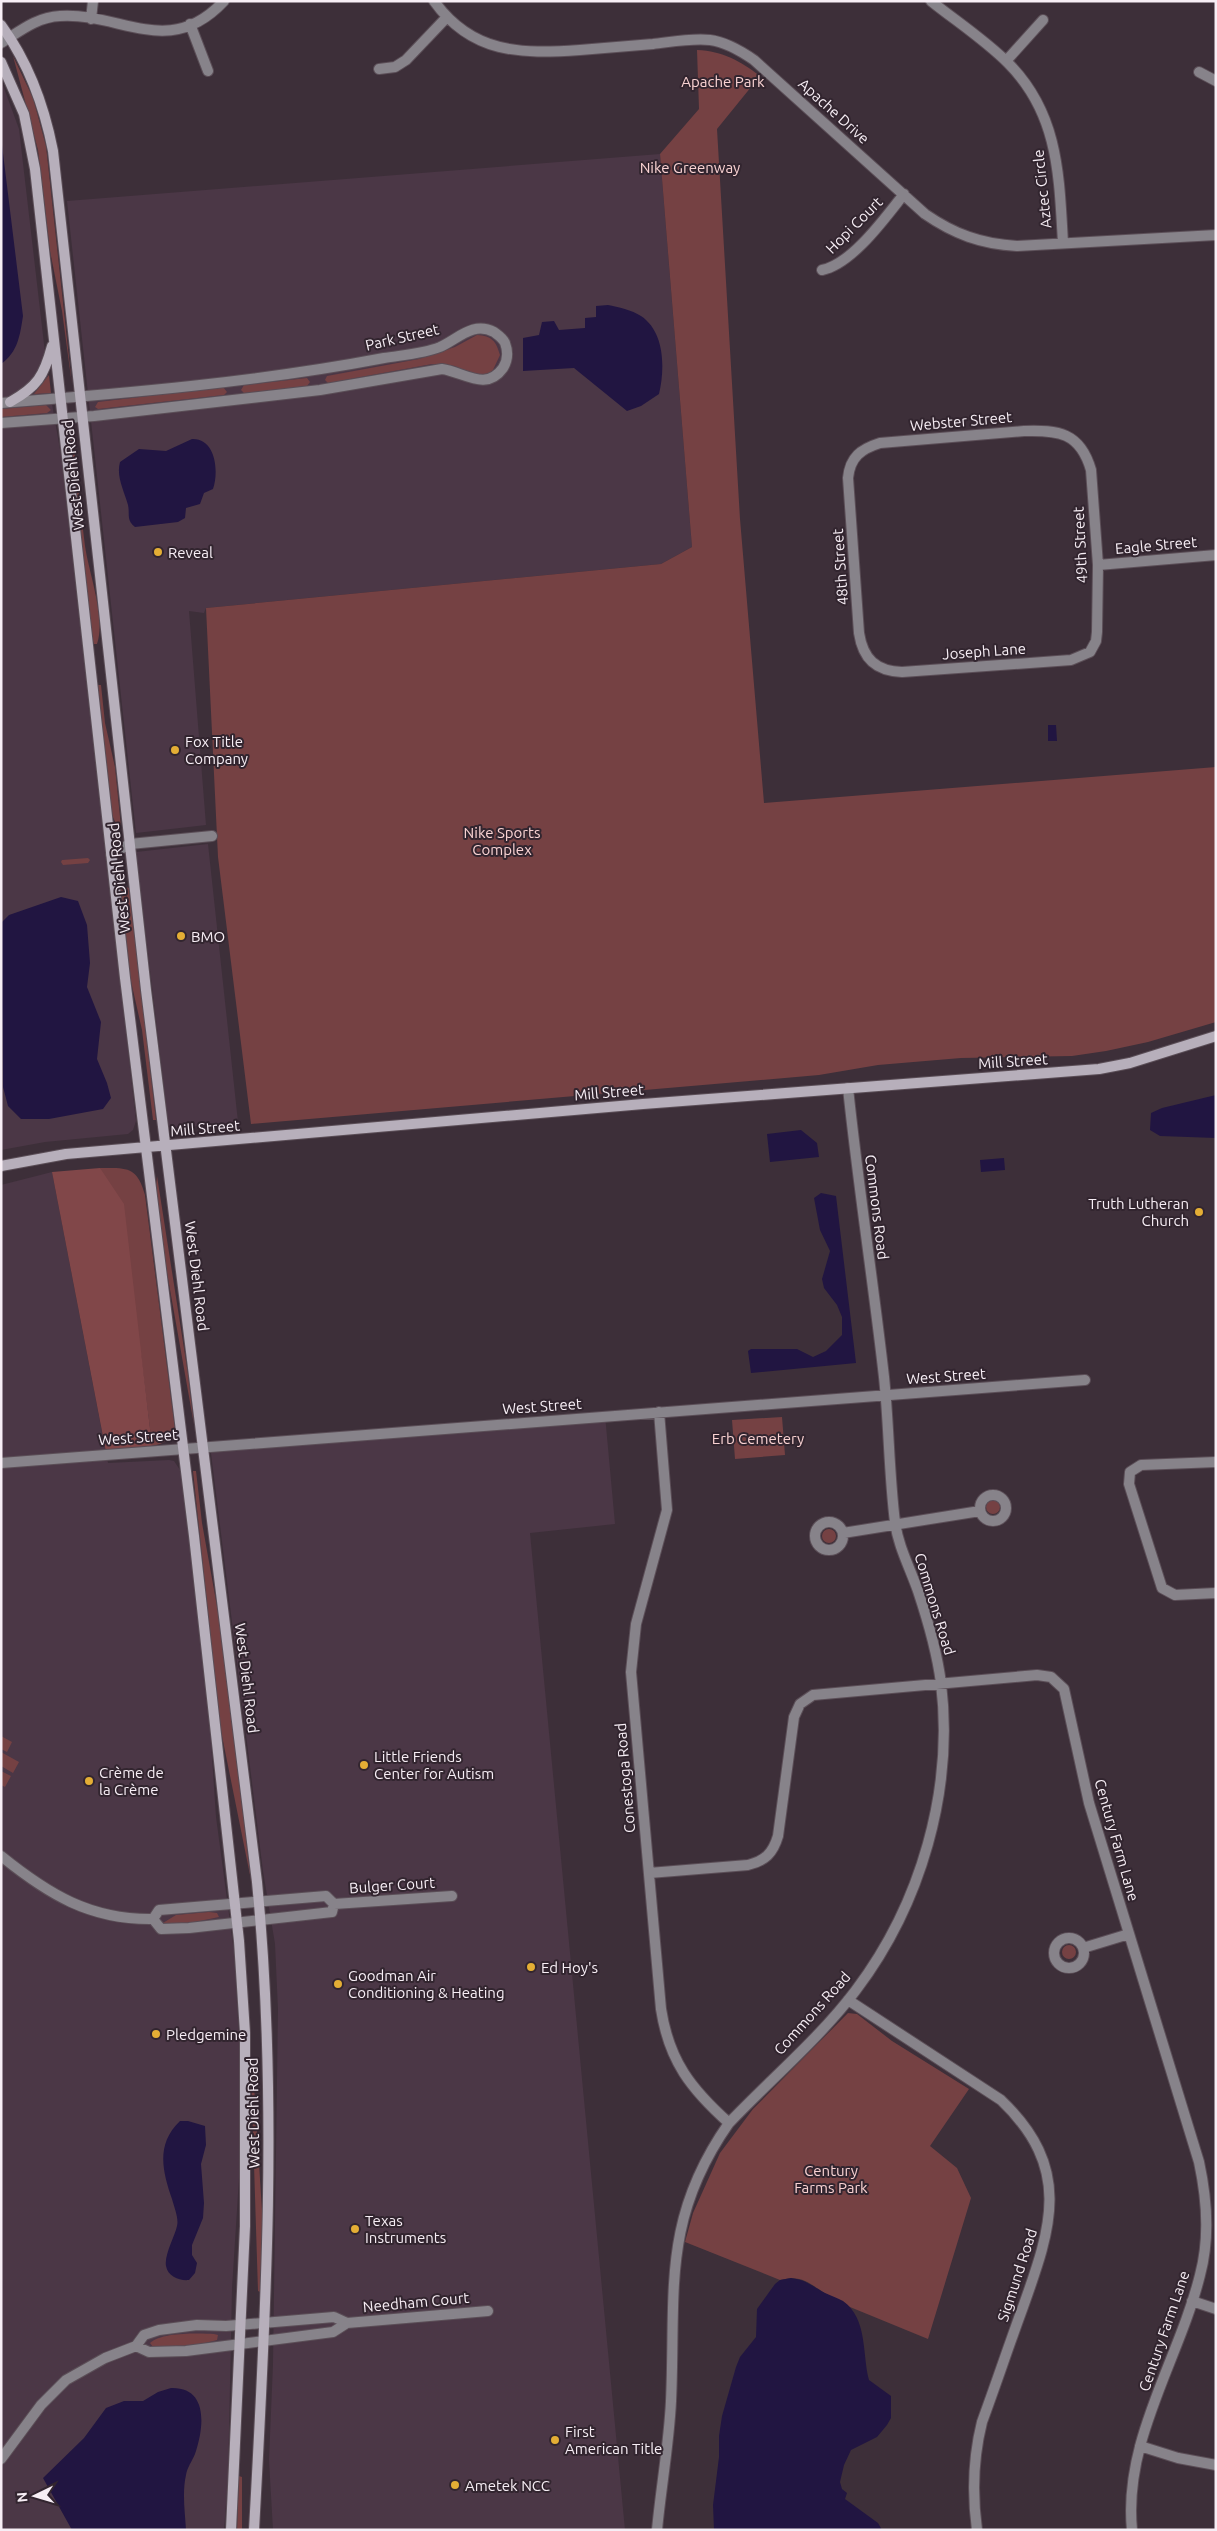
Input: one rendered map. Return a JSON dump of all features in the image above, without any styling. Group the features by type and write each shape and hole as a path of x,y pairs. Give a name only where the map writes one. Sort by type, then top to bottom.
{"street":[{"path":"91,19 93,1"},
{"path":"6,40 29,24 55,17 80,16 146,31 167,31 190,24 211,13 224,1"},
{"name":"Apache Drive","path":"434,1 456,25 479,40 518,52 543,52 692,40 723,43 754,60 942,226 973,240 1010,245 1216,235"},
{"name":"Aztec Circle","path":"931,1 1006,61 1035,98 1050,129 1058,170 1063,243"},
{"path":"379,69 395,67 406,60 447,17"},
{"path":"1006,61 1043,20"},
{"path":"190,24 208,71"},
{"name":"West Diehl Road","path":"1,25 6,40 38,92 53,151 165,1147 261,1920 270,2130 268,2227 254,2530"},
{"name":"West Diehl Road","path":"1,62 24,114 31,142 111,854 184,1449 236,1903 246,2090 245,2226 231,2530"},
{"path":"1199,72 1216,82"},
{"name":"Hopi Court","path":"822,270 833,268 858,248 904,194"},
{"name":"Park Street","path":"1,423 320,390 442,369 457,371 481,381 493,378 500,371 506,363 507,352 504,340 497,334 487,328 476,328 439,347 317,371 6,403"},
{"path":"6,403 28,392 39,381 48,364 54,340"},
{"name":"Webster Street","path":"854,458 860,451 880,443 1014,432 1054,431 1074,440"},
{"name":"49th Street","path":"1074,440 1087,457 1091,470 1098,565 1097,632 1096,641 1090,652"},
{"name":"48th Street","path":"854,458 849,468 848,478 859,633 863,651 874,665 880,668"},
{"name":"Eagle Street","path":"1098,565 1216,555"},
{"name":"Joseph Lane","path":"880,668 902,672 1031,663 1077,659 1090,652"},
{"path":"111,854 130,844 212,836"},
{"name":"Mill Street","path":"1,1166 66,1154 848,1088 1099,1069 1130,1062 1216,1036"},
{"name":"Commons Road","path":"657,2530 671,2404 673,2292 678,2238 693,2186 708,2157 729,2124 848,2000 893,1932 916,1881 925,1854 932,1826 941,1770 943,1740 941,1684 926,1617 896,1525 886,1394 848,1088"},
{"name":"West Street","path":"1,1463 1085,1380"},
{"name":"Conestoga Road","path":"659,1412 667,1510 636,1624 631,1672 661,2009 667,2039 678,2065 691,2085 729,2124"},
{"path":"1216,1462 1141,1465 1130,1472 1129,1484 1162,1588 1175,1595 1216,1593"},
{"path":"843,1533 980,1511"},
{"name":"Century Farm Lane","path":"649,1873 748,1865 762,1860 772,1852 778,1836 794,1717 797,1709 805,1699 823,1693 1037,1675 1051,1677 1064,1689 1089,1803 1203,2178 1206,2235 1200,2275 1140,2446 1131,2487 1132,2530"},
{"path":"1,1856 49,1892 80,1906 109,1915 153,1919"},
{"name":"Bulger Court","path":"334,1904 332,1912 174,1930 161,1929 153,1919 159,1910 326,1896 334,1904 452,1896"},
{"path":"1083,1948 1129,1934"},
{"name":"Sigmund Road","path":"848,2000 1001,2100 1029,2133 1046,2172 1050,2206 1045,2242 982,2422 976,2450 973,2477 977,2530"},
{"path":"1192,2301 1216,2309"},
{"name":"Needham Court","path":"136,2346 149,2352 170,2352 333,2332 347,2323 488,2311"},
{"name":"Needham Court","path":"1,2460 41,2405 66,2380 104,2358 136,2346 144,2336 159,2330 197,2325 240,2325 334,2317 347,2323"},
{"path":"1140,2446 1178,2458 1216,2465"}],"shaded area":[{"path":"1,80 19,129 49,387 61,455 136,1121 133,1130 128,1134 45,1142 1,1150"},
{"path":"1,137 23,316 15,349 1,364"},
{"path":"660,154 692,547 661,564 206,608 204,613 189,611 206,825 136,833 67,201"},
{"path":"608,305 633,312 649,323 655,331 661,352 662,374 659,394 641,406 627,411 574,368 523,371 523,338 539,335 542,322 554,321 559,330 585,328 585,318 596,317 596,306"},
{"path":"192,439 200,440 206,444 214,457 216,474 213,489 204,493 200,504 186,508 185,518 178,522 135,527 129,519 128,505 119,473 120,462 139,449 166,451"},
{"path":"1048,725 1056,725 1057,741 1048,741"},
{"path":"208,844 238,1122 169,1129 136,852"},
{"path":"61,897 78,901 87,925 90,963 87,987 101,1022 97,1059 111,1098 103,1109 49,1119 21,1119 8,1106 3,1087 1,923 9,915"},
{"path":"1216,1095 1216,1138 1160,1136 1150,1130 1151,1113 1162,1108"},
{"path":"801,1130 817,1143 819,1157 770,1162 767,1134"},
{"path":"1004,1158 1005,1170 981,1172 980,1160"},
{"path":"100,1168 124,1204 152,1446 106,1452 52,1172"},
{"path":"52,1172 108,1463 169,1460 174,1461 182,1473 210,1727 216,1817 234,1952 239,2037 241,2147 232,2288 228,2478 224,2530 1,2530 1,1185"},
{"path":"821,1193 836,1196 856,1363 751,1373 748,1351 751,1349 797,1349 813,1357 826,1351 842,1335 842,1317 837,1305 824,1288 822,1279 830,1251 820,1230 814,1198"},
{"path":"605,1415 615,1524 530,1533 625,2530 273,2530 269,2460 273,2364 278,2009 275,1944 263,1871 210,1445"},
{"path":"180,2121 188,2121 205,2126 206,2145 201,2164 204,2203 203,2218 192,2245 192,2255 197,2263 195,2273 189,2280 182,2280 172,2276 166,2266 177,2223 163,2158 167,2139"},
{"path":"791,2278 801,2280 843,2301 851,2308 857,2317 863,2338 869,2380 891,2396 891,2418 887,2425 877,2437 851,2450 844,2465 840,2482 842,2489 847,2493 845,2499 878,2523 882,2530 714,2530 713,2505 719,2457 719,2436 722,2416 736,2367 740,2357 756,2337 757,2309 775,2284 780,2280"},
{"path":"171,2388 183,2389 192,2394 198,2402 201,2411 198,2444 187,2470 184,2489 186,2530 72,2530 43,2478 84,2438 106,2408 124,2401 143,2401 158,2392"}],"green space":[{"name":"Nike Sports Complex","path":"697,50 715,52 731,58 760,76 717,129 740,519 764,803 1216,767 1216,1022 1148,1042 1072,1056 961,1058 878,1065 819,1075 251,1124 218,857 206,608 661,564 692,547 660,154 699,109"},
{"path":"13,56 33,98 46,146 72,385 62,311 50,251 38,150"},
{"path":"477,335 493,340 498,350 500,355 492,372 479,376 455,366 432,364 328,383 325,380 327,376 419,359 455,347"},
{"path":"49,375 51,393 34,394"},
{"path":"307,378 310,382 307,386 244,393 241,390 244,385"},
{"path":"223,387 227,392 224,395 98,409 95,407 98,402"},
{"path":"46,405 51,410 47,413 1,417 1,409"},
{"path":"69,427 72,427 85,546 98,609 99,633 97,644 94,644 92,639"},
{"path":"98,685 101,685 105,723 115,767 121,827 118,828 112,815"},
{"path":"88,858 90,860 88,863 63,865 61,862 62,860"},
{"path":"123,886 129,888 156,1120 153,1120 142,1030 130,977 120,889"},
{"path":"100,1168 117,1168 130,1171 138,1179 145,1195 175,1429 166,1440 152,1446 141,1355"},
{"path":"157,1176 188,1374 194,1425 166,1267 156,1186"},
{"name":"Erb Cemetery","path":"782,1417 785,1455 735,1459 732,1420"},
{"path":"193,1471 196,1471 202,1523 220,1623 251,1880 220,1726"},
{"path":"993,1500 998,1502 1000,1507 998,1512 993,1514 988,1512 986,1507 988,1502"},
{"path":"826,1529 832,1529 836,1536 832,1543 826,1543 822,1539 822,1533"},
{"path":"1,1736 12,1742 7,1752 1,1749"},
{"path":"1,1752 19,1762 13,1773 1,1766"},
{"path":"1,1771 11,1776 5,1787 1,1785"},
{"path":"217,1913 219,1917 185,1924 163,1923 176,1915"},
{"path":"1066,1945 1072,1945 1076,1952 1072,1959 1066,1959 1062,1955 1062,1949"},
{"name":"Century Farms Park","path":"848,2013 857,2014 892,2041 969,2089 930,2146 957,2168 971,2198 928,2339 850,2307 803,2280 793,2278 780,2280 685,2242 693,2213 720,2153 753,2109"},
{"path":"251,2070 253,2070 263,2226 260,2292 258,2291"},
{"path":"171,2335 218,2335 217,2340 193,2346 153,2347 150,2343 155,2339"},
{"path":"239,2476 242,2477 242,2530 237,2530"}],"place":[{"name":"Reveal","path":"158,552"},
{"name":"Fox Title Company","path":"175,750"},
{"name":"BMO","path":"181,936"},
{"name":"Truth Lutheran Church","path":"1199,1212"},
{"name":"Little Friends Center for Autism","path":"364,1765"},
{"name":"Crème de la Crème","path":"89,1781"},
{"name":"Ed Hoy's","path":"531,1967"},
{"name":"Goodman Air Conditioning & Heating","path":"338,1984"},
{"name":"Pledgemine","path":"156,2034"},
{"name":"Texas Instruments","path":"355,2229"},
{"name":"First American Title","path":"555,2440"},
{"name":"Ametek NCC","path":"455,2485"}],"park label":[{"name":"Apache Park","path":"723,81"},
{"name":"Nike Greenway","path":"690,167"}]}
